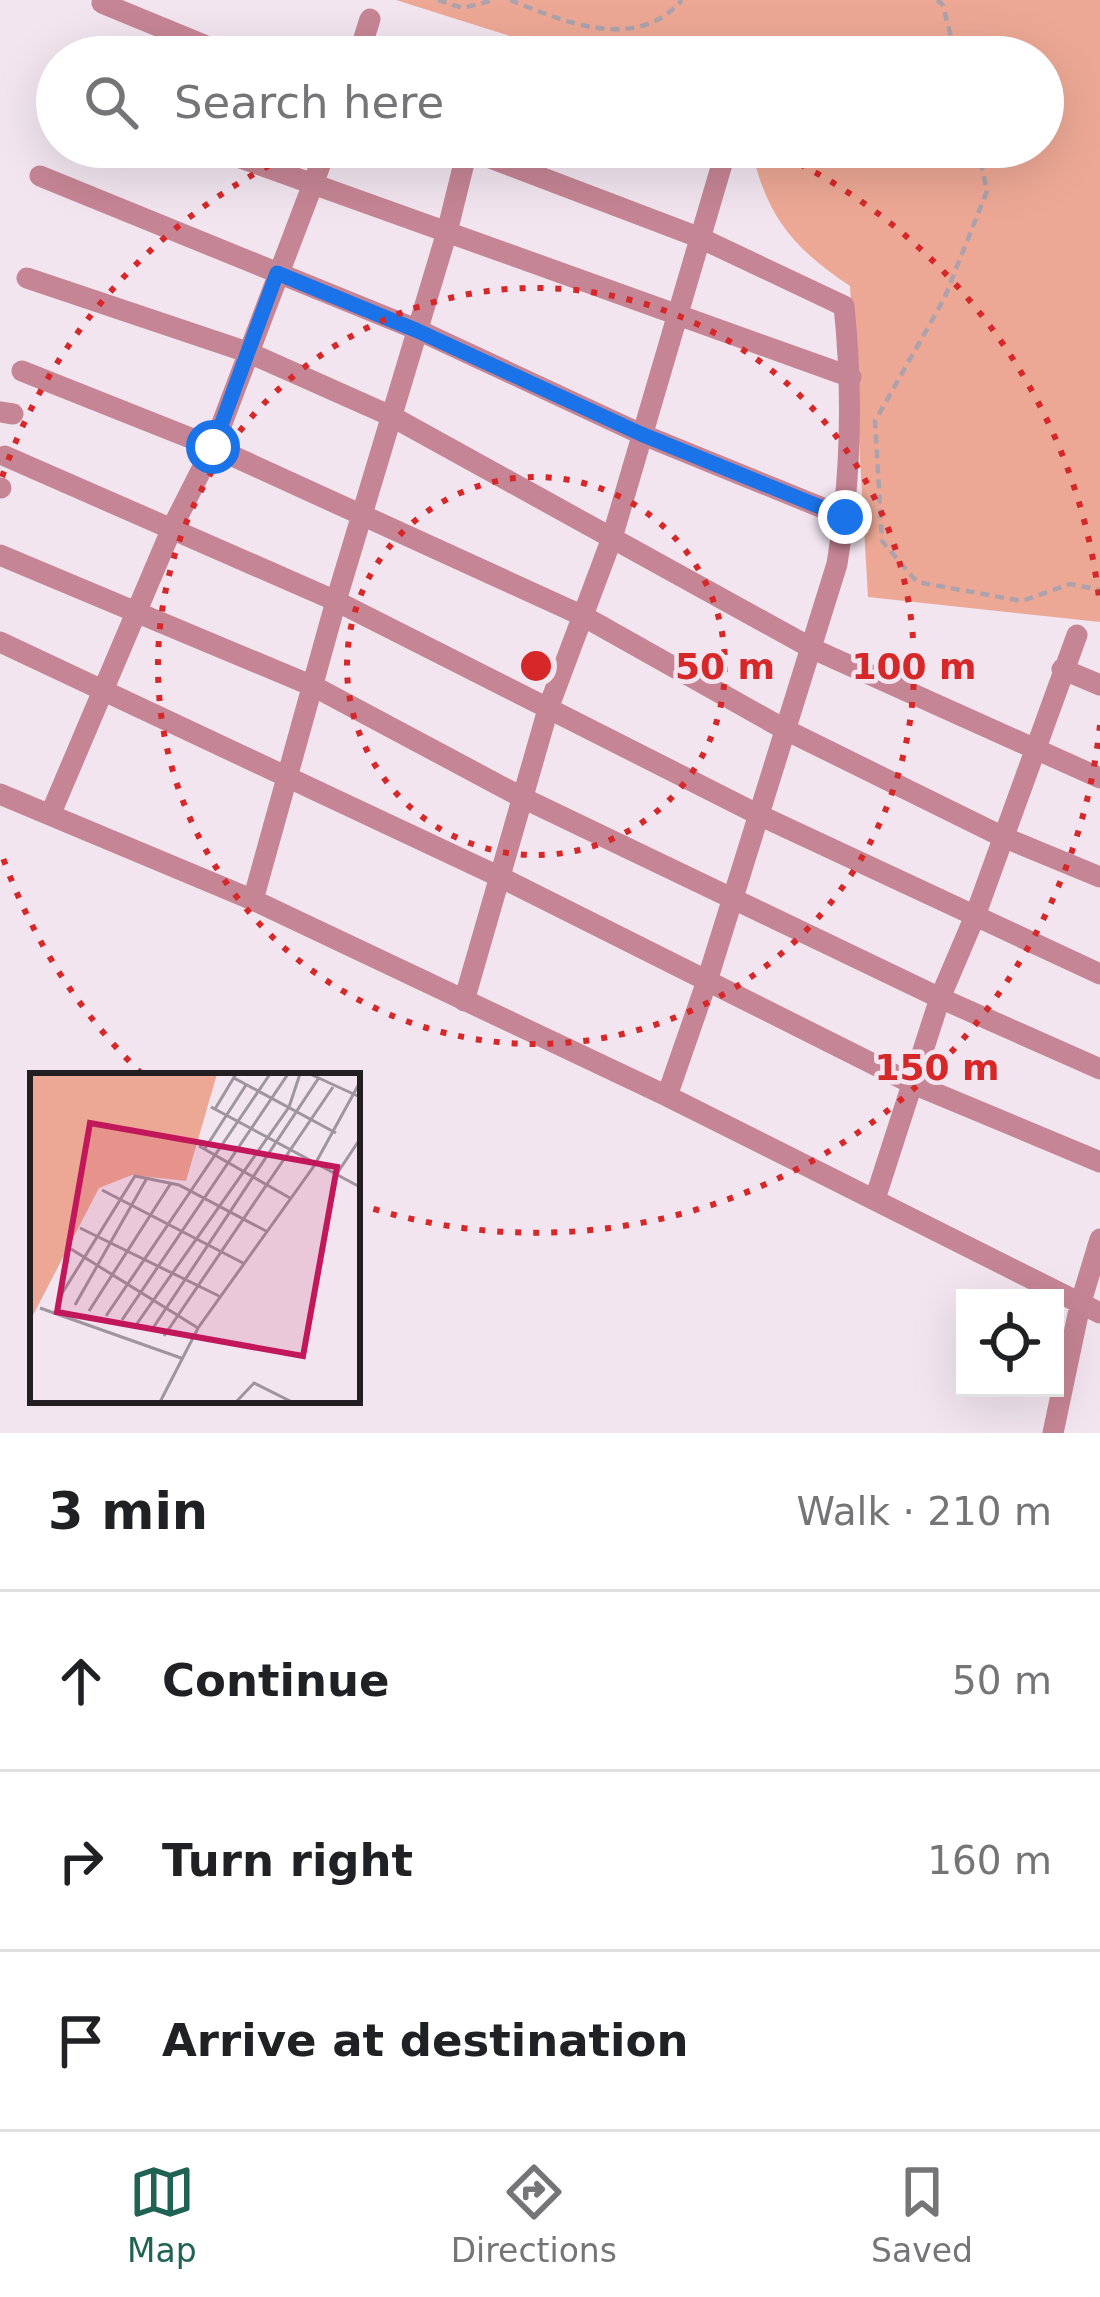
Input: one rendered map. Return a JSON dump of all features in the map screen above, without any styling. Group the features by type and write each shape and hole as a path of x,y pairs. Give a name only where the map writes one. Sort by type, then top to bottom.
{"street":[{"path":"102,3 144,9 194,36"},
{"path":"365,36 370,19"},
{"path":"269,168 851,377"},
{"path":"50,813 172,528 213,447 320,168"},
{"path":"253,900 336,601 447,232 461,168"},
{"path":"517,168 698,237 844,306 851,377 845,517 837,564 667,1096"},
{"path":"464,1001 549,706 612,538 720,168"},
{"path":"40,176 418,331 641,434 845,517"},
{"path":"27,278 248,352 392,416 813,649 1100,778"},
{"path":"22,371 213,447 584,616 784,729 1004,837 1100,877"},
{"path":"5,455 336,601 759,814 1100,974"},
{"path":"0,555 315,687 524,798 940,998 1100,1069"},
{"path":"875,1199 940,998 975,916 1077,635"},
{"path":"0,642 500,878 911,1083 1100,1162"},
{"path":"1062,669 1100,685"},
{"path":"0,794 253,900 667,1096 1090,1309"},
{"path":"1053,1433 1090,1309 1100,1240"}],"path":[{"path":"439,0 464,8 494,0"},
{"path":"510,0 591,28 631,31 671,13 682,0"},
{"path":"938,0 951,36"},
{"path":"981,168 987,191 944,299 875,421 882,541 917,582 1022,601 1070,584 1100,590"}],"shaded area":[{"path":"396,0 1100,0 1100,622 868,597 850,286 813,258 785,228 756,168 1064,168 1064,36 510,36"}],"route":[{"path":"213,447 277,273 418,331 641,434 845,517"}]}
